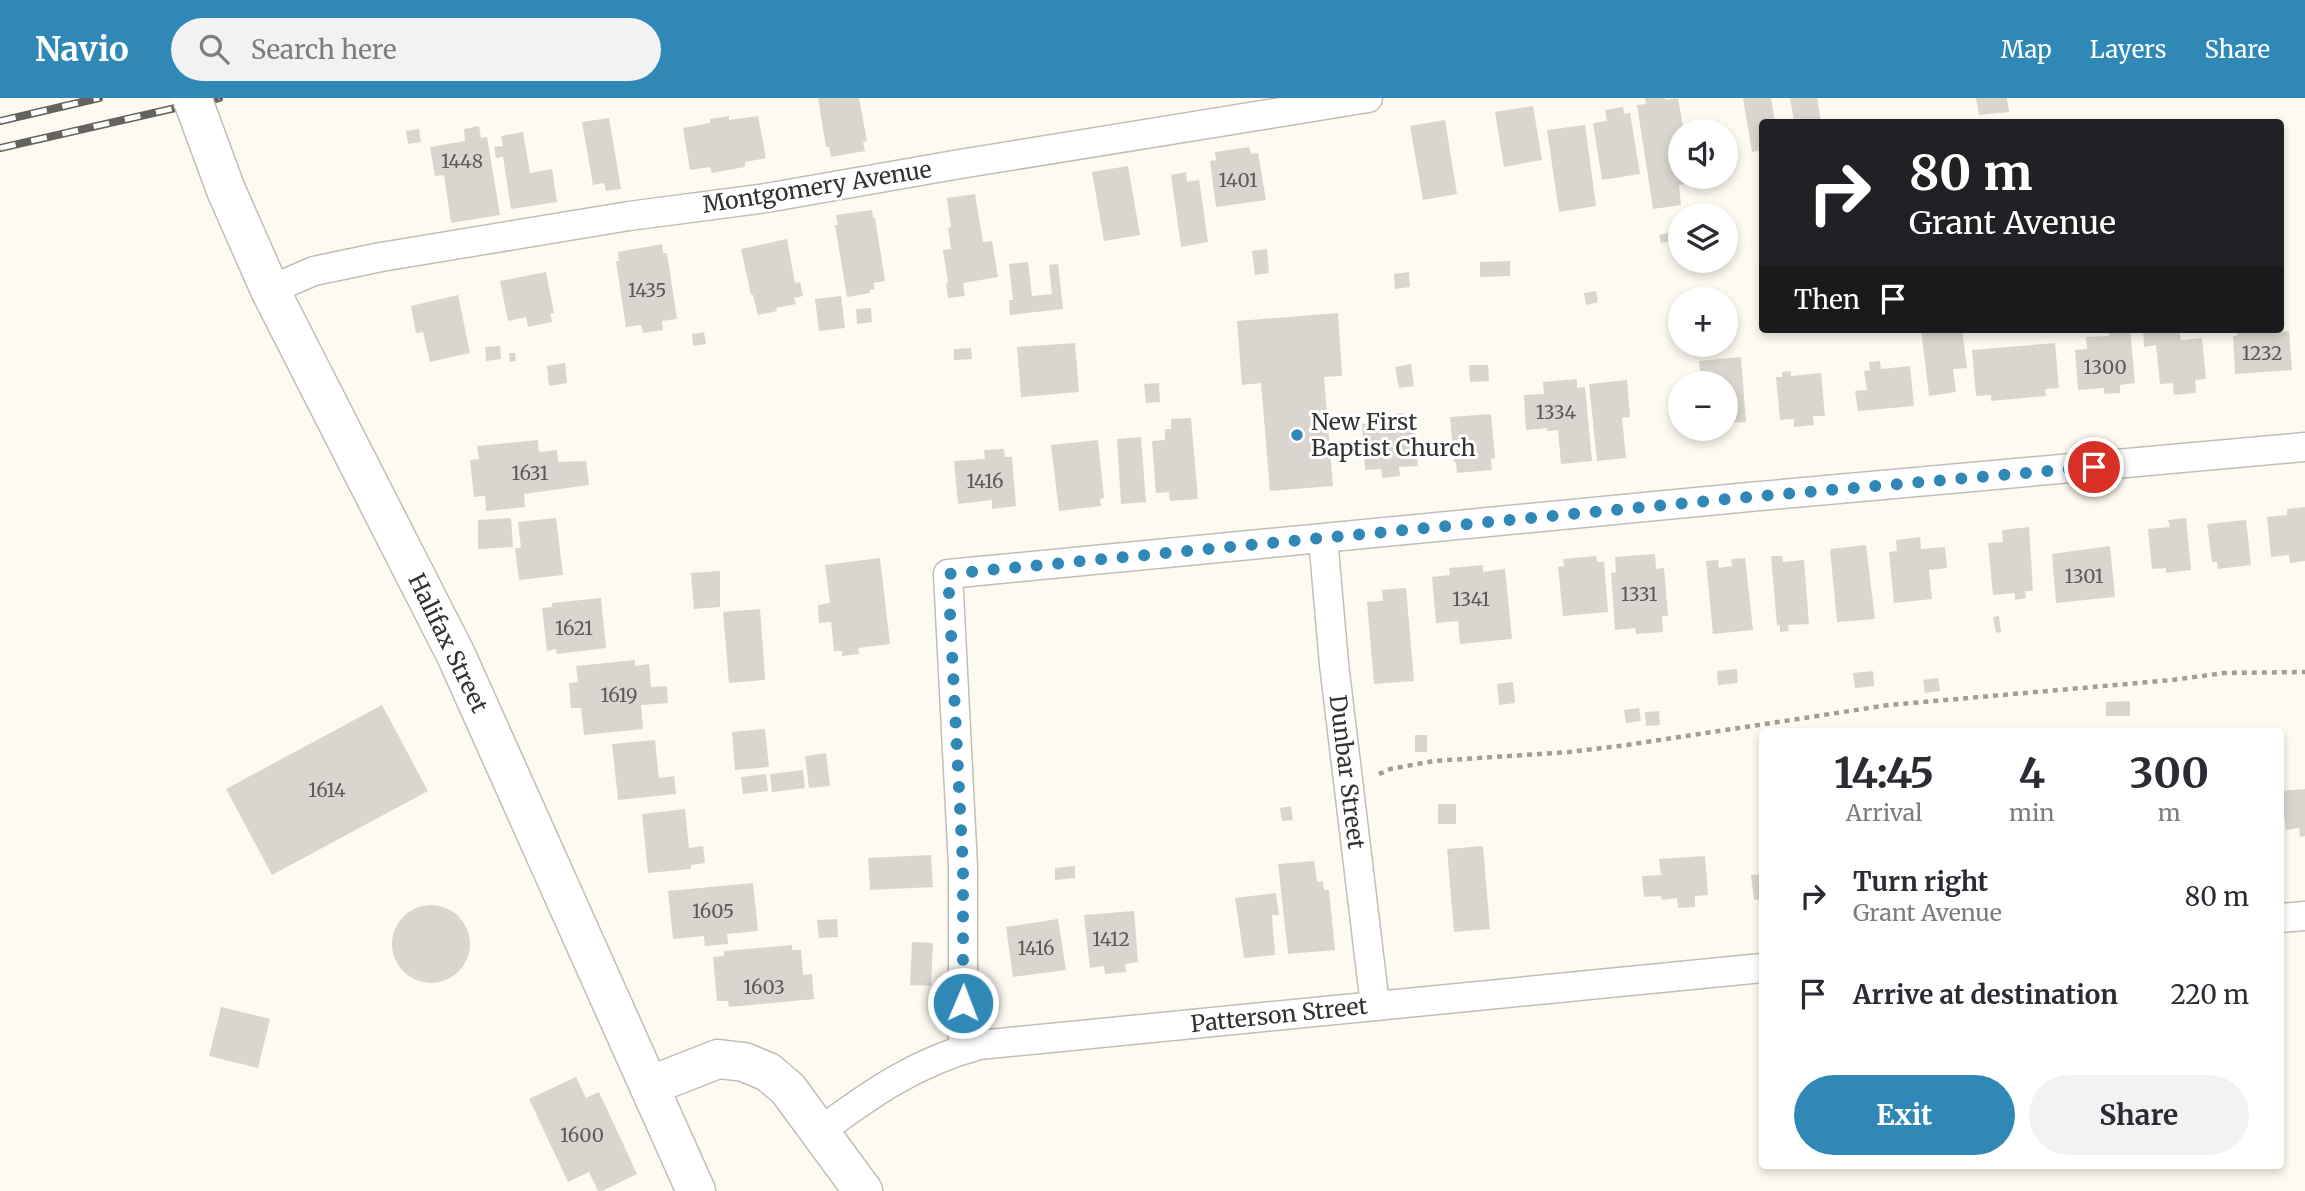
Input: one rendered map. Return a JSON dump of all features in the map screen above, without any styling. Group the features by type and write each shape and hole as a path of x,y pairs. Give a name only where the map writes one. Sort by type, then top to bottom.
{"main road":[{"name":"Halifax Street","path":"192,98 226,190 270,290 456,655 696,1191"},
{"path":"649,1086 718,1059 744,1062 768,1072 788,1089 863,1191"}],"street":[{"name":"Montgomery Avenue","path":"270,290 314,271 381,257 629,216 766,198 987,159 1368,98"},
{"path":"963,1049 963,867 948,574 2305,447"},
{"name":"Dunbar Street","path":"1323,538 1334,664 1375,1005"},
{"path":"2284,918 2305,916"},
{"name":"Patterson Street","path":"819,1132 877,1089 921,1065 978,1045 1759,968"}],"path":[{"path":"1349,786 1390,769 1434,761 1569,752 1627,745 1889,705 2224,673 2305,672"}],"building":[{"path":"818,98 859,98 867,141 863,142 865,151 831,157 829,147 826,147"},
{"path":"1645,98 1678,98 1682,119 1668,119 1668,189 1679,189 1681,203 1668,203 1668,207 1653,209 1637,105 1646,104"},
{"path":"1743,98 1771,98 1774,119 1759,119 1759,151 1752,152"},
{"path":"1790,98 1817,98 1820,119 1794,119"},
{"path":"1976,98 2007,98 2009,112 1979,115"},
{"path":"1533,106 1542,160 1504,167 1495,112"},
{"path":"1623,107 1624,114 1630,113 1640,174 1602,180 1593,123 1607,121 1605,110"},
{"path":"729,116 729,120 758,116 766,158 745,162 745,167 712,173 710,167 690,170 683,128"},
{"path":"609,118 621,189 606,191 604,183 593,185 582,122"},
{"path":"1445,120 1457,194 1423,200 1410,126"},
{"path":"1585,125 1596,206 1559,212 1547,130"},
{"path":"479,126 481,138 487,137 500,215 451,223 444,175 435,176 430,147 465,141 464,129"},
{"path":"419,129 421,142 408,144 406,131"},
{"path":"523,132 530,173 552,169 557,202 511,209 503,157 496,158 494,147 503,146 501,136"},
{"path":"1249,147 1251,154 1258,153 1266,200 1216,207 1210,161 1216,160 1215,152"},
{"path":"1128,166 1140,235 1104,241 1092,172"},
{"path":"1186,172 1187,182 1199,180 1208,242 1181,247 1171,175"},
{"path":"975,194 983,242 992,241 998,277 963,283 965,296 948,298 943,250 951,249 947,198"},
{"path":"872,210 885,281 873,283 875,289 870,290 870,293 847,297 835,225 838,225 836,215"},
{"path":"1668,233 1668,242 1661,243 1659,235"},
{"path":"787,239 795,283 800,282 803,296 794,298 796,304 758,315 741,249"},
{"path":"662,244 663,253 667,253 677,319 662,321 663,330 643,333 641,325 626,327 616,261 619,261 618,252"},
{"path":"1267,249 1269,273 1255,275 1252,251"},
{"path":"1510,261 1510,276 1480,277 1480,262"},
{"path":"1028,262 1032,296 1052,294 1049,265 1058,264 1063,309 1010,315 1009,300 1013,300 1009,264"},
{"path":"546,272 554,313 550,314 552,322 528,327 526,317 508,321 500,281"},
{"path":"1409,272 1410,287 1395,289 1394,274"},
{"path":"1596,291 1598,302 1586,305 1584,293"},
{"path":"458,295 470,353 430,362 423,332 416,333 411,306"},
{"path":"841,296 845,328 819,331 815,299"},
{"path":"871,308 872,322 857,324 856,309"},
{"name":"New First Baptist Church","path":"1338,313 1342,376 1324,377 1333,486 1270,491 1261,383 1242,385 1237,321"},
{"path":"2289,331 2292,370 2235,374 2233,336 2237,336 2237,333"},
{"path":"704,332 706,344 693,346 692,334"},
{"path":"1921,333 1963,333 1967,368 1953,369 1956,392 1929,396"},
{"path":"2109,333 2130,333 2135,383 2120,385 2120,393 2104,394 2104,388 2078,390 2075,350 2087,349 2086,337 2109,336"},
{"path":"2143,333 2180,333 2181,340 2202,338 2206,379 2195,380 2196,393 2174,395 2173,383 2160,384 2156,345 2144,347"},
{"path":"1075,343 1079,392 1021,397 1017,347"},
{"path":"2055,343 2059,388 2045,389 2046,396 1991,401 1991,395 1976,396 1972,350"},
{"path":"500,346 501,359 486,361 485,347"},
{"path":"971,348 972,359 954,360 954,349"},
{"path":"509,353 515,353 516,361 510,362"},
{"path":"1741,357 1746,422 1738,422 1738,371 1700,371 1699,361"},
{"path":"1880,361 1881,369 1910,366 1914,406 1858,411 1855,391 1867,390 1864,371 1870,370 1869,362"},
{"path":"565,363 567,383 549,386 547,366"},
{"path":"1411,364 1414,386 1399,388 1395,367"},
{"path":"1469,365 1488,365 1489,381 1470,382"},
{"path":"1791,371 1791,376 1821,373 1825,416 1813,416 1814,425 1794,427 1794,419 1780,420 1776,377 1782,377 1782,372"},
{"path":"1577,379 1577,388 1585,387 1592,461 1561,464 1558,430 1526,430 1524,395 1544,394 1543,382"},
{"path":"1627,380 1630,417 1622,418 1626,458 1597,461 1589,384"},
{"path":"1159,383 1160,402 1146,403 1144,384"},
{"path":"1404,413 1404,421 1414,420 1418,466 1399,467 1400,476 1382,478 1381,469 1365,470 1362,424 1394,421 1394,414"},
{"path":"1491,414 1495,458 1491,459 1492,470 1457,473 1450,417"},
{"path":"1191,418 1198,499 1170,501 1169,492 1156,493 1152,441 1165,440 1165,429 1171,429 1171,419"},
{"path":"1141,437 1146,502 1121,504 1117,439"},
{"path":"538,440 539,452 557,450 558,462 586,461 589,485 524,494 525,507 486,511 485,496 474,497 470,460 479,459 477,446"},
{"path":"1098,440 1104,498 1100,499 1101,506 1059,511 1051,445"},
{"path":"1004,449 1005,457 1012,457 1016,506 992,509 992,500 958,504 954,461 985,459 984,450"},
{"path":"2305,507 2305,561 2290,563 2289,555 2271,557 2267,517 2287,515 2287,509"},
{"path":"511,518 513,547 478,549 478,520"},
{"path":"556,518 563,575 519,580 515,548 521,548 518,522"},
{"path":"2186,518 2191,570 2166,573 2166,568 2152,569 2148,529 2170,527 2168,520"},
{"path":"2246,520 2251,565 2218,569 2217,562 2212,562 2207,524"},
{"path":"2029,527 2033,591 2025,591 2026,598 2015,600 2015,593 1993,595 1988,543 2003,542 2002,530"},
{"path":"1920,537 1921,549 1945,547 1947,568 1929,570 1932,599 1894,603 1889,552 1897,551 1896,540"},
{"path":"1866,545 1875,619 1837,622 1830,549"},
{"path":"2110,546 2115,597 2056,603 2052,554"},
{"path":"1655,554 1656,569 1664,568 1668,616 1662,616 1663,632 1636,634 1635,628 1615,630 1611,573 1616,572 1615,557"},
{"path":"1596,556 1597,562 1604,562 1608,612 1563,616 1558,567 1564,566 1563,559"},
{"path":"1771,556 1782,556 1783,562 1804,560 1809,624 1788,625 1789,631 1780,632 1780,625 1777,626"},
{"path":"880,558 890,644 858,648 859,654 842,656 842,651 834,651 831,622 819,623 818,605 830,603 825,565"},
{"path":"1745,558 1753,630 1713,634 1706,561 1718,560 1719,568 1732,566 1731,559"},
{"path":"1483,565 1483,572 1505,569 1512,639 1460,644 1458,621 1436,623 1432,577 1450,575 1449,568"},
{"path":"720,571 720,607 694,609 691,573"},
{"path":"1406,588 1414,681 1374,684 1367,602 1383,601 1382,590"},
{"path":"601,598 606,648 557,654 556,649 547,651 542,608 552,607 552,603"},
{"path":"760,609 765,680 729,683 723,612"},
{"path":"1999,616 2001,632 1996,633 1993,617"},
{"path":"635,660 635,666 649,664 651,687 667,686 668,703 641,705 643,729 584,735 581,708 571,708 569,683 578,682 576,666"},
{"path":"1737,669 1738,683 1718,685 1717,671"},
{"path":"1873,671 1874,686 1855,688 1853,673"},
{"path":"1938,678 1940,691 1925,693 1923,680"},
{"path":"1513,682 1515,703 1499,705 1497,684"},
{"path":"2130,701 2130,716 2106,716 2106,702"},
{"path":"382,705 428,791 272,875 226,789"},
{"path":"1639,708 1641,721 1626,723 1624,710"},
{"path":"1659,711 1660,725 1646,726 1645,712"},
{"path":"765,729 769,767 735,770 732,732"},
{"path":"1415,735 1427,735 1427,752 1415,752"},
{"path":"655,740 659,778 674,776 676,794 618,800 612,744"},
{"path":"826,753 830,786 809,788 805,756"},
{"path":"803,770 805,788 772,792 770,774"},
{"path":"766,774 768,791 743,794 741,777"},
{"path":"2305,789 2305,836 2300,837 2299,828 2286,830 2284,791"},
{"path":"1438,804 1456,804 1456,824 1438,824"},
{"path":"1291,806 1293,820 1282,821 1280,808"},
{"path":"685,809 689,848 703,846 705,863 691,865 691,869 648,873 642,814"},
{"path":"1483,846 1490,929 1454,932 1447,849"},
{"path":"931,855 933,887 870,890 868,858"},
{"path":"1705,856 1708,895 1695,896 1695,907 1678,908 1677,898 1662,900 1661,896 1644,897 1642,876 1661,875 1659,859"},
{"path":"1314,861 1317,882 1323,881 1324,890 1329,890 1335,950 1288,954 1278,864"},
{"path":"1075,866 1075,878 1055,880 1055,868"},
{"path":"1759,874 1759,899 1754,900 1751,875"},
{"path":"753,883 758,931 727,934 728,944 705,946 704,936 673,939 668,891"},
{"path":"1276,893 1279,915 1272,915 1275,955 1244,958 1235,898"},
{"path":"431,905 446,908 459,916 467,929 470,944 467,959 459,972 446,980 431,983 416,980 403,972 395,959 392,944 395,929 403,916 416,908"},
{"path":"1134,911 1138,962 1125,964 1126,972 1105,974 1104,966 1090,968 1084,915"},
{"path":"837,919 838,937 819,938 817,920"},
{"path":"1058,919 1066,970 1013,977 1006,927"},
{"path":"912,942 933,943 931,986 910,985"},
{"path":"792,945 792,950 801,950 803,975 812,974 814,999 729,1007 728,1001 717,1001 713,957 724,956 724,951"},
{"path":"221,1007 270,1019 258,1068 209,1056"},
{"path":"576,1077 586,1098 599,1092 637,1174 602,1191 598,1191 589,1172 568,1182 529,1099"}],"railway":[{"path":"0,121 99,98"},
{"path":"0,148 219,98"}],"place":[{"name":"New First Baptist Church","path":"1297,435"}],"route":[{"path":"963,1003 963,867 948,574 1749,497 2094,467"}]}
